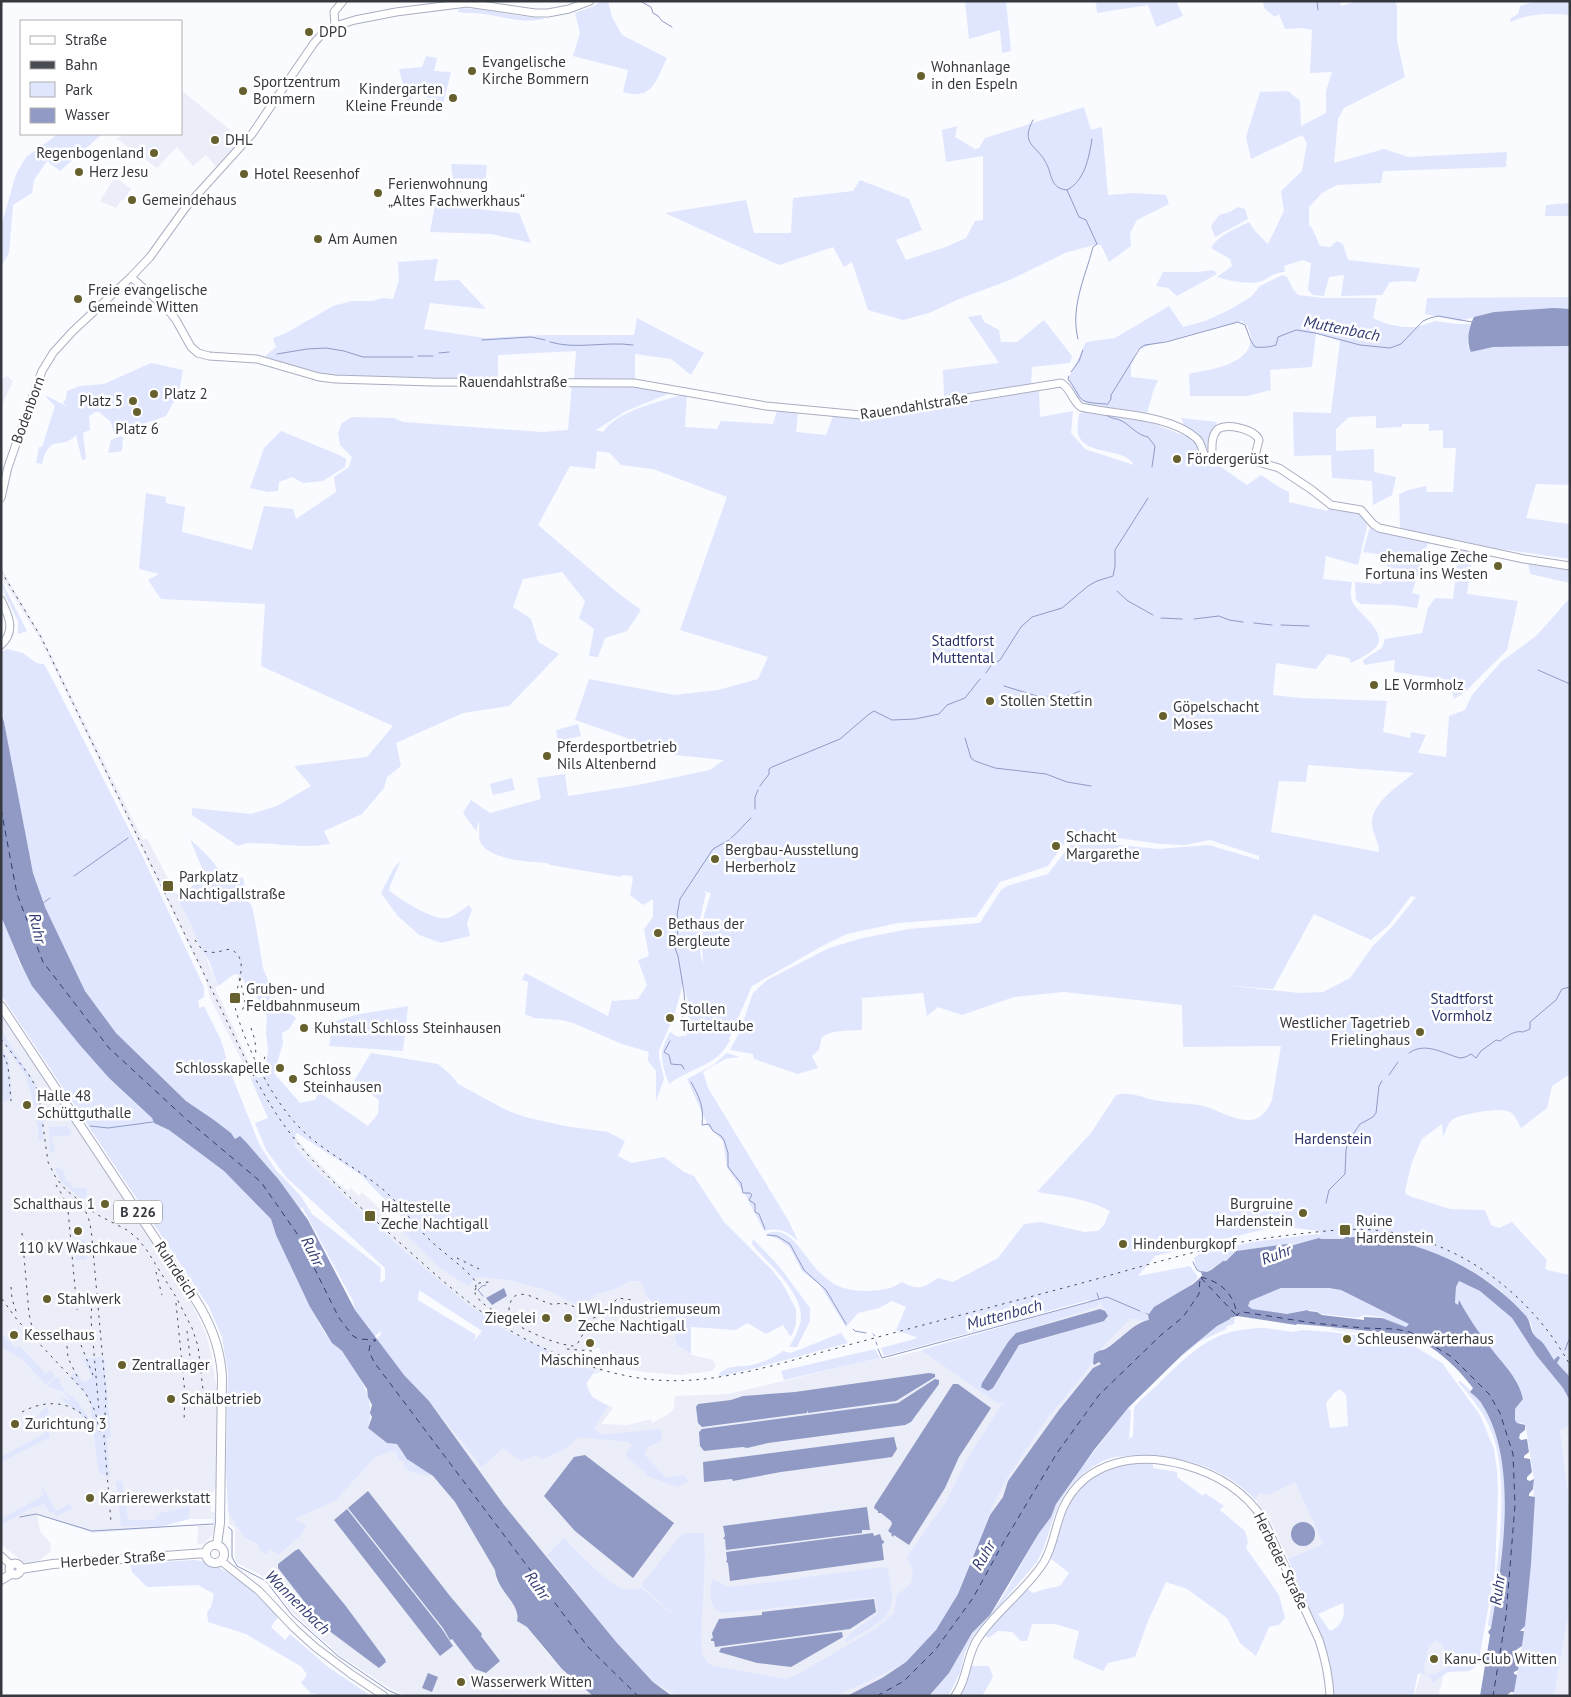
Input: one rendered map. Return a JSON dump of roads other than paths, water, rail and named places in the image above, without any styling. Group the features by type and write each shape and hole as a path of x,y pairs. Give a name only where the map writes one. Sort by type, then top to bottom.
{"main road":[{"path":"343,1 334,12 335,26 388,14 455,4 477,3 543,13 569,9 590,1"},
{"name":"Bodenborn","path":"1,498 8,467 34,393 42,371 53,353 154,252 186,207 252,134 317,40 335,26"},
{"name":"Rauendahlstraße","path":"131,277 169,311 191,348 198,353 208,356 257,359 319,377 336,379 432,382 634,382 766,406 861,415 1061,383 1066,386 1076,403 1082,407 1144,417 1174,426 1191,434 1200,442 1207,458 1212,454 1213,438 1220,427 1226,426 1251,431 1260,440 1255,455 1257,461 1279,468 1312,490 1330,505 1363,511 1373,524 1379,528 1524,559 1570,566"},
{"path":"1,600 11,625 8,637 1,645"},
{"name":"Ruhrdeich","path":"1,1006 194,1297 212,1328 219,1352 222,1376 218,1545"},
{"name":"Herbeder Straße","path":"955,1696 964,1680 976,1641 1043,1563 1064,1506 1073,1492 1086,1478 1108,1466 1122,1461 1141,1459 1176,1463 1207,1472 1232,1486 1256,1509 1263,1520 1324,1654 1330,1696"},
{"name":"Herbeder Straße","path":"20,1569 53,1564 206,1553 209,1547 218,1545"},
{"name":"B 226","path":"218,1545 224,1551 224,1557 221,1561"},
{"path":"206,1553 212,1562 221,1561 259,1591 315,1647 384,1696"},
{"path":"1,1556 11,1565 16,1564 20,1569 18,1574 11,1574 1,1580"},
{"path":"11,1565 9,1569 11,1574"}],"water":[{"path":"1554,308 1570,309 1570,346 1493,347 1471,352 1469,348 1469,334 1474,317 1494,312"},
{"name":"Ruhr","path":"1,714 33,873 45,907 85,991 116,1033 186,1101 231,1133 235,1139 240,1136 279,1180 308,1220 355,1310 404,1375 429,1401 504,1505 617,1643 653,1682 672,1696 593,1696 562,1669 527,1627 517,1621 516,1609 500,1585 495,1570 455,1502 433,1476 407,1459 397,1444 387,1443 368,1428 372,1417 370,1413 372,1405 367,1389 342,1351 332,1343 310,1307 276,1235 271,1219 224,1171 169,1130 154,1123 152,1118 109,1078 32,986 1,916"},
{"name":"Ruhr","path":"1346,1233 1348,1233 1349,1238 1375,1238 1396,1241 1438,1254 1477,1274 1495,1287 1526,1316 1533,1334 1543,1343 1554,1360 1558,1356 1560,1358 1557,1363 1570,1377 1570,1401 1563,1388 1536,1355 1512,1318 1480,1291 1459,1281 1456,1287 1455,1303 1458,1305 1459,1300 1477,1329 1513,1376 1519,1387 1523,1399 1515,1409 1515,1420 1517,1423 1525,1425 1525,1430 1520,1434 1519,1438 1521,1440 1527,1439 1529,1452 1524,1458 1530,1459 1532,1472 1527,1477 1527,1480 1534,1479 1533,1489 1529,1494 1529,1496 1535,1497 1525,1626 1520,1631 1524,1631 1522,1646 1516,1650 1516,1652 1521,1652 1518,1670 1514,1672 1517,1675 1514,1692 1507,1695 1515,1696 1480,1696 1490,1635 1488,1632 1491,1628 1499,1574 1505,1515 1501,1456 1494,1430 1482,1404 1470,1392 1473,1388 1445,1358 1429,1346 1406,1335 1296,1325 1237,1316 1217,1326 1183,1354 1128,1408 1094,1450 1056,1504 1051,1517 1039,1533 990,1615 972,1633 949,1673 930,1695 847,1696 882,1678 906,1662 936,1630 958,1594 990,1515 1003,1497 1008,1481 1059,1410 1093,1368 1101,1364 1099,1362 1094,1365 1094,1354 1107,1348 1133,1327 1149,1320 1148,1315 1143,1312 1149,1314 1154,1307 1193,1284 1202,1276 1201,1271 1207,1272 1211,1270 1223,1261 1226,1261 1236,1251 1287,1244 1290,1246 1319,1238 1343,1239 1346,1237","holes":["1281,1288 1329,1288 1341,1290 1409,1324 1406,1327 1382,1318 1364,1317 1364,1320 1322,1315 1308,1310 1287,1314 1252,1309 1248,1306 1250,1301"]},
{"path":"504,1288 507,1296 492,1305 486,1298"},
{"path":"1100,1309 1105,1311 1108,1316 1104,1321 1019,1345 993,1388 988,1391 981,1387 1008,1342 1016,1333"},
{"path":"929,1373 935,1374 935,1377 896,1401 808,1413 807,1410 807,1413 702,1427 698,1423 696,1407 698,1404 731,1400 743,1396 795,1392"},
{"path":"935,1379 939,1380 939,1384 911,1422 905,1425 768,1443 747,1448 704,1451 700,1446 699,1432 702,1429 898,1403"},
{"path":"953,1384 958,1384 991,1408 959,1457 945,1488 909,1545 891,1535 888,1531 892,1524 891,1521 881,1513 878,1513 874,1508"},
{"path":"894,1437 897,1449 892,1457 781,1472 733,1481 732,1479 704,1482 703,1462"},
{"path":"585,1455 674,1523 633,1578 575,1531 544,1496 574,1457"},
{"path":"368,1491 482,1634 481,1636 500,1661 486,1673 475,1669 452,1639 450,1640 443,1628 348,1508"},
{"path":"867,1507 870,1530 862,1530 862,1533 726,1550 725,1539 723,1539 725,1536 723,1526"},
{"path":"347,1509 442,1629 453,1646 440,1656 334,1520"},
{"path":"1303,1522 1308,1523 1314,1529 1314,1539 1308,1545 1303,1546 1298,1545 1292,1539 1291,1534 1292,1529 1298,1523"},
{"path":"873,1533 874,1536 880,1534 884,1541 882,1544 884,1560 730,1581 726,1552"},
{"path":"299,1549 345,1605 385,1659 386,1662 379,1668 324,1627 278,1568 278,1564"},
{"path":"874,1599 876,1612 850,1629 715,1647 714,1641 711,1641 713,1638 712,1633 719,1619 762,1615 762,1612"},
{"path":"842,1632 843,1637 791,1667 757,1663 719,1652 721,1648"},
{"path":"428,1673 438,1677 432,1692 422,1688"}],"waterway":[{"path":"640,1 651,7 653,13 672,27"},
{"path":"1317,1 1318,10"},
{"path":"1033,120 1028,134 1031,144 1048,166 1054,183 1061,189 1067,190 1079,217 1086,220 1097,244 1093,247 1077,304 1076,327 1078,339"},
{"path":"1067,190 1082,175 1088,161 1092,139"},
{"name":"Muttenbach","path":"1107,405 1111,395 1140,348 1145,345 1166,342 1238,322 1245,325 1255,347 1276,345 1278,337 1296,330 1360,345 1390,348 1401,344 1423,321 1430,318 1438,316 1472,322"},
{"path":"482,340 531,337 545,340"},
{"path":"550,342 570,345 633,345"},
{"path":"277,354 326,348 363,357 413,357"},
{"path":"1071,372 1079,361 1083,350"},
{"path":"439,353 449,352"},
{"path":"418,356 433,356"},
{"path":"1069,376 1068,379 1081,399 1106,404"},
{"name":"Muttenbach","path":"1106,415 1122,421 1137,432 1148,437 1155,446 1152,467"},
{"name":"Muttenbach","path":"986,673 994,661 1000,660 1021,627 1032,617 1062,608 1088,586 1113,576 1115,550 1148,498"},
{"path":"1117,591 1128,601 1153,615"},
{"path":"1194,619 1219,616 1243,622"},
{"path":"1161,618 1182,619"},
{"path":"1254,623 1272,625"},
{"path":"1281,625 1309,626"},
{"path":"1538,670 1570,684"},
{"name":"Muttenbach","path":"760,786 772,767 840,739 874,711 892,720 915,719 939,714 947,705 965,698 980,679"},
{"path":"1004,686 1037,696"},
{"path":"1048,696 1065,697 1080,691"},
{"path":"965,738 971,758 975,761 995,768 1046,774 1067,782 1091,786"},
{"name":"Muttenbach","path":"755,809 755,797 758,790"},
{"name":"Muttenbach","path":"731,838 751,818"},
{"path":"74,876 128,838"},
{"name":"Muttenbach","path":"682,1018 685,1006 684,992 675,948 679,924 677,915 680,899 713,849 729,840"},
{"path":"43,903 50,898"},
{"path":"1409,1053 1421,1048 1428,1048 1460,1058 1471,1054 1476,1058 1481,1051 1496,1040 1500,1041 1508,1035 1530,1029 1530,1022 1556,1000 1562,989 1570,987"},
{"name":"Muttenbach","path":"670,1041 664,1052 669,1055 671,1064 682,1065 684,1069"},
{"path":"1389,1075 1398,1062"},
{"path":"1326,1203 1329,1190 1345,1174 1348,1142 1360,1124 1373,1117 1376,1113 1379,1086 1382,1081"},
{"name":"Muttenbach","path":"691,1082 701,1103 702,1125 709,1124 713,1131 724,1140 728,1153 728,1167 741,1183 743,1193 750,1193 752,1195 749,1200 755,1204 755,1212 759,1214 765,1229"},
{"path":"90,1126 108,1128 153,1122"},
{"name":"Muttenbach","path":"767,1235 777,1236 790,1244 804,1270 826,1290 846,1324"},
{"path":"1182,1247 1182,1251 1190,1248"},
{"path":"1193,1262 1197,1270 1201,1272"},
{"path":"483,1296 478,1290 486,1285"},
{"name":"Muttenbach","path":"1097,1293 1099,1299"},
{"name":"Muttenbach","path":"878,1349 882,1358 1107,1297 1140,1311"},
{"name":"Muttenbach","path":"853,1329 866,1333"},
{"path":"1565,1350 1570,1337"},
{"name":"Wannenbach","path":"20,1517 36,1514 92,1531 213,1524"},
{"name":"Wannenbach","path":"228,1527 232,1530 232,1557 237,1566 266,1581 292,1615 338,1656 388,1690 401,1696"}],"railway":[{"path":"1,571 41,637 252,1073 282,1122 327,1175 421,1261 475,1307 530,1341 570,1359 612,1373 653,1380 673,1381 712,1378 771,1366 1208,1249 1289,1235 1361,1229 1412,1237 1440,1247 1467,1260 1492,1276 1536,1316 1570,1365"},
{"path":"195,940 203,951 218,952 230,950 234,951 240,958 241,972 236,996 236,1011 261,1072 288,1114 317,1143 370,1179 387,1193 436,1246 474,1279 476,1283 475,1294 481,1302 513,1323 538,1335 573,1346 578,1343 591,1319 627,1304"},
{"path":"240,978 245,1003 241,1014"},
{"path":"251,1028 255,1040 256,1056"},
{"path":"1,1039 36,1087 48,1162 56,1178 66,1190 96,1214 127,1230 137,1238 176,1297 192,1328 198,1346 204,1399"},
{"path":"1,1048 8,1066 11,1101"},
{"path":"263,1074 265,1056"},
{"path":"56,1185 63,1196 68,1210 77,1310"},
{"path":"82,1205 88,1217 92,1234 106,1395 104,1437 111,1522"},
{"path":"22,1233 29,1314 36,1337"},
{"path":"457,1258 479,1269"},
{"path":"156,1272 162,1295"},
{"path":"475,1290 479,1283 489,1282"},
{"path":"11,1287 12,1299 17,1314"},
{"path":"516,1323 511,1317 509,1309 511,1301 520,1294 551,1304 563,1303 571,1305 587,1313 600,1315"},
{"path":"603,1310 607,1309 618,1298 632,1300"},
{"path":"2,1299 18,1321 85,1392 95,1411 100,1432"},
{"path":"92,1301 91,1319 99,1411"},
{"path":"176,1303 185,1394 184,1421"},
{"path":"187,1331 191,1365"},
{"path":"81,1345 93,1375"},
{"path":"67,1346 68,1358 78,1378"},
{"path":"567,1349 592,1351"},
{"path":"22,1412 44,1404 66,1406 75,1409 84,1416 97,1435"}],"place":[{"name":"DPD","path":"309,32"},
{"name":"Evangelische Kirche Bommern","path":"472,71"},
{"name":"Wohnanlage in den Espeln","path":"921,76"},
{"name":"Sportzentrum Bommern","path":"243,91"},
{"name":"Kindergarten Kleine Freunde","path":"453,98"},
{"name":"DHL","path":"215,140"},
{"name":"Regenbogenland","path":"154,153"},
{"name":"Herz Jesu","path":"79,172"},
{"name":"Hotel Reesenhof","path":"244,174"},
{"name":"Ferienwohnung „Altes Fachwerkhaus“","path":"378,193"},
{"name":"Gemeindehaus","path":"132,200"},
{"name":"Am Aumen","path":"318,239"},
{"name":"Freie evangelische Gemeinde Witten","path":"78,299"},
{"name":"Platz 2","path":"154,394"},
{"name":"Platz 5","path":"133,401"},
{"name":"Platz 6","path":"137,412"},
{"name":"Fördergerüst","path":"1177,459"},
{"name":"ehemalige Zeche Fortuna ins Westen","path":"1498,566"},
{"name":"LE Vormholz","path":"1374,685"},
{"name":"Stollen Stettin","path":"990,701"},
{"name":"Göpelschacht Moses","path":"1163,716"},
{"name":"Pferdesportbetrieb Nils Altenbernd","path":"547,756"},
{"name":"Schacht Margarethe","path":"1056,846"},
{"name":"Bergbau-Ausstellung Herberholz","path":"715,859"},
{"name":"Parkplatz Nachtigallstraße","path":"168,886"},
{"name":"Bethaus der Bergleute","path":"658,933"},
{"name":"Gruben- und Feldbahnmuseum","path":"235,998"},
{"name":"Stollen Turteltaube","path":"670,1018"},
{"name":"Kuhstall Schloss Steinhausen","path":"304,1028"},
{"name":"Westlicher Tagetrieb Frielinghaus","path":"1420,1032"},
{"name":"Schlosskapelle","path":"280,1068"},
{"name":"Schloss Steinhausen","path":"293,1079"},
{"name":"Halle 48 Schüttguthalle","path":"27,1105"},
{"name":"Schalthaus 1","path":"105,1204"},
{"name":"Burgruine Hardenstein","path":"1303,1213"},
{"name":"Haltestelle Zeche Nachtigall","path":"370,1216"},
{"name":"Ruine Hardenstein","path":"1345,1230"},
{"name":"110 kV Waschkaue","path":"78,1231"},
{"name":"Hindenburgkopf","path":"1123,1244"},
{"name":"Stahlwerk","path":"47,1299"},
{"name":"Ziegelei","path":"546,1318"},
{"name":"LWL-Industriemuseum Zeche Nachtigall","path":"568,1318"},
{"name":"Kesselhaus","path":"14,1335"},
{"name":"Schleusenwärterhaus","path":"1347,1339"},
{"name":"Maschinenhaus","path":"590,1343"},
{"name":"Zentrallager","path":"122,1365"},
{"name":"Schälbetrieb","path":"171,1399"},
{"name":"Zurichtung 3","path":"15,1424"},
{"name":"Karrierewerkstatt","path":"90,1498"},
{"name":"Kanu-Club Witten","path":"1434,1659"},
{"name":"Wasserwerk Witten","path":"461,1682"}],"park label":[{"name":"Stadtforst Muttental","path":"963,650"},
{"name":"Stadtforst Vormholz","path":"1462,1008"},
{"name":"Hardenstein","path":"1333,1139"}]}
